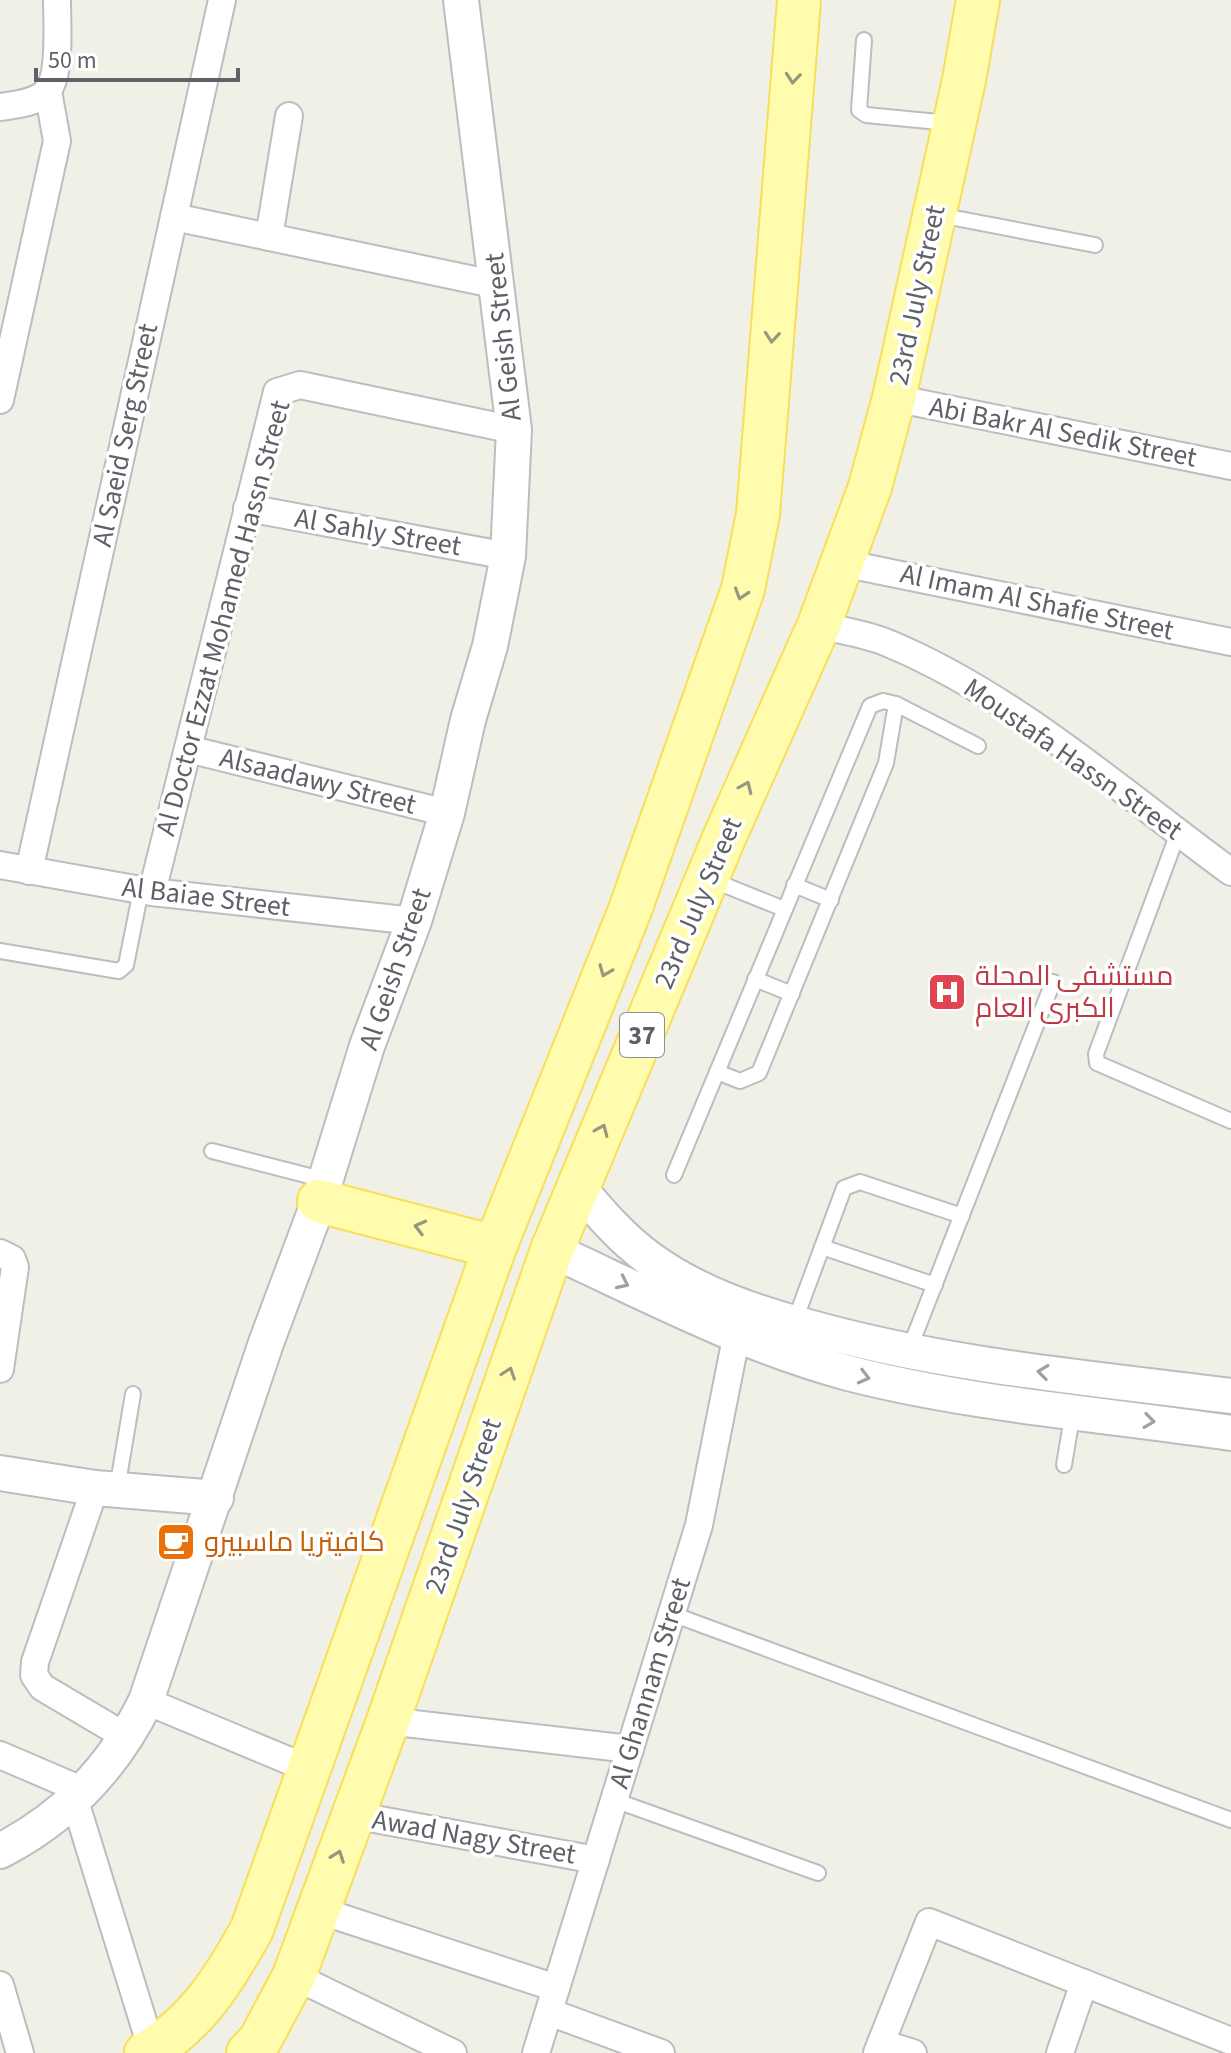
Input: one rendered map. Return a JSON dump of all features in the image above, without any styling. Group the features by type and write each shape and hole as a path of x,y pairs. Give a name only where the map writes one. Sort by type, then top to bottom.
{"main road":[{"name":"23rd July Street","path":"149,2051 196,2014 230,1968 252,1929 495,1247 630,910 743,589 755,541 799,0"},
{"name":"23rd July Street","path":"248,2053 260,2040 294,1976 388,1721 552,1250 724,838 819,625 870,487 894,398 955,124 978,0"},
{"path":"664,811 669,822 687,838 699,841 724,838"},
{"path":"630,910 652,901 664,903 683,916 688,927"},
{"path":"322,1191 495,1247"},
{"path":"414,1481 467,1497"}],"street":[{"path":"0,400 57,141 48,91 54,76 57,0"},
{"name":"Al Saeid Serg Street","path":"29,871 222,0"},
{"name":"Al Geish Street","path":"0,1851 50,1821 79,1796 128,1738 146,1701 266,1343 322,1191 367,1046 414,921 447,813 468,720 490,646 508,556 514,430 461,0"},
{"path":"0,107 36,99 48,91"},
{"path":"269,237 289,116"},
{"path":"174,217 498,285"},
{"name":"Al Doctor Ezzat Mohamed Hassn Street","path":"147,891 188,749 274,397 291,385 514,430"},
{"name":"Abi Bakr Al Sedik Street","path":"894,398 1231,466"},
{"name":"Al Sahly Street","path":"247,508 508,556"},
{"name":"Al Imam Al Shafie Street","path":"842,563 1231,642"},
{"name":"Moustafa Hassn Street","path":"819,625 887,642 957,676 997,700 1231,872"},
{"name":"Alsaadawy Street","path":"188,749 447,813"},
{"name":"Al Baiae Street","path":"0,865 147,891 414,921"},
{"path":"578,1187 611,1226 651,1260 695,1287 790,1355 902,1386 1231,1433"},
{"path":"552,1250 739,1321 794,1324 909,1352 1231,1396"},
{"path":"0,1253 12,1259 15,1267 0,1369"},
{"name":"Al Ghannam Street","path":"536,2053 699,1525 739,1321"},
{"path":"1082,1412 1094,1379"},
{"path":"0,1473 106,1489 216,1498"},
{"path":"106,1489 35,1662 34,1675 42,1687 128,1738"},
{"path":"146,1701 309,1769"},
{"path":"388,1721 630,1749"},
{"path":"0,1755 79,1796 149,2051"},
{"name":"Awad Nagy Street","path":"353,1815 596,1860"},
{"path":"318,1910 553,2000 661,2053"},
{"path":"913,2053 879,2048 929,1922 1231,2041"},
{"path":"294,1976 407,2043 453,2053"},
{"path":"1060,2053 1084,1983"},
{"path":"0,1985 20,2053"}],"lane":[{"path":"864,40 859,110 866,115 955,124"},
{"path":"935,214 1095,245"},
{"path":"674,1175 862,718 870,706 883,701 896,704 978,746"},
{"path":"717,1072 740,1081 759,1073 886,763 896,704"},
{"path":"1178,833 1096,1054 1097,1063 1231,1121"},
{"path":"708,878 784,909"},
{"path":"794,885 831,900"},
{"path":"0,951 119,971 126,965 147,891"},
{"path":"755,979 792,994"},
{"path":"909,1352 1053,982"},
{"path":"212,1151 322,1191"},
{"path":"794,1324 844,1188 851,1183 860,1182 962,1216"},
{"path":"822,1247 935,1285"},
{"path":"106,1489 133,1394"},
{"path":"1064,1465 1082,1412"},
{"path":"672,1614 1231,1820"},
{"path":"614,1800 818,1873"}],"place":[{"name":"مستشفى المحلة الكبرى العام","path":"947,992"},
{"name":"كافيتريا ماسبيرو","path":"176,1542"}]}
